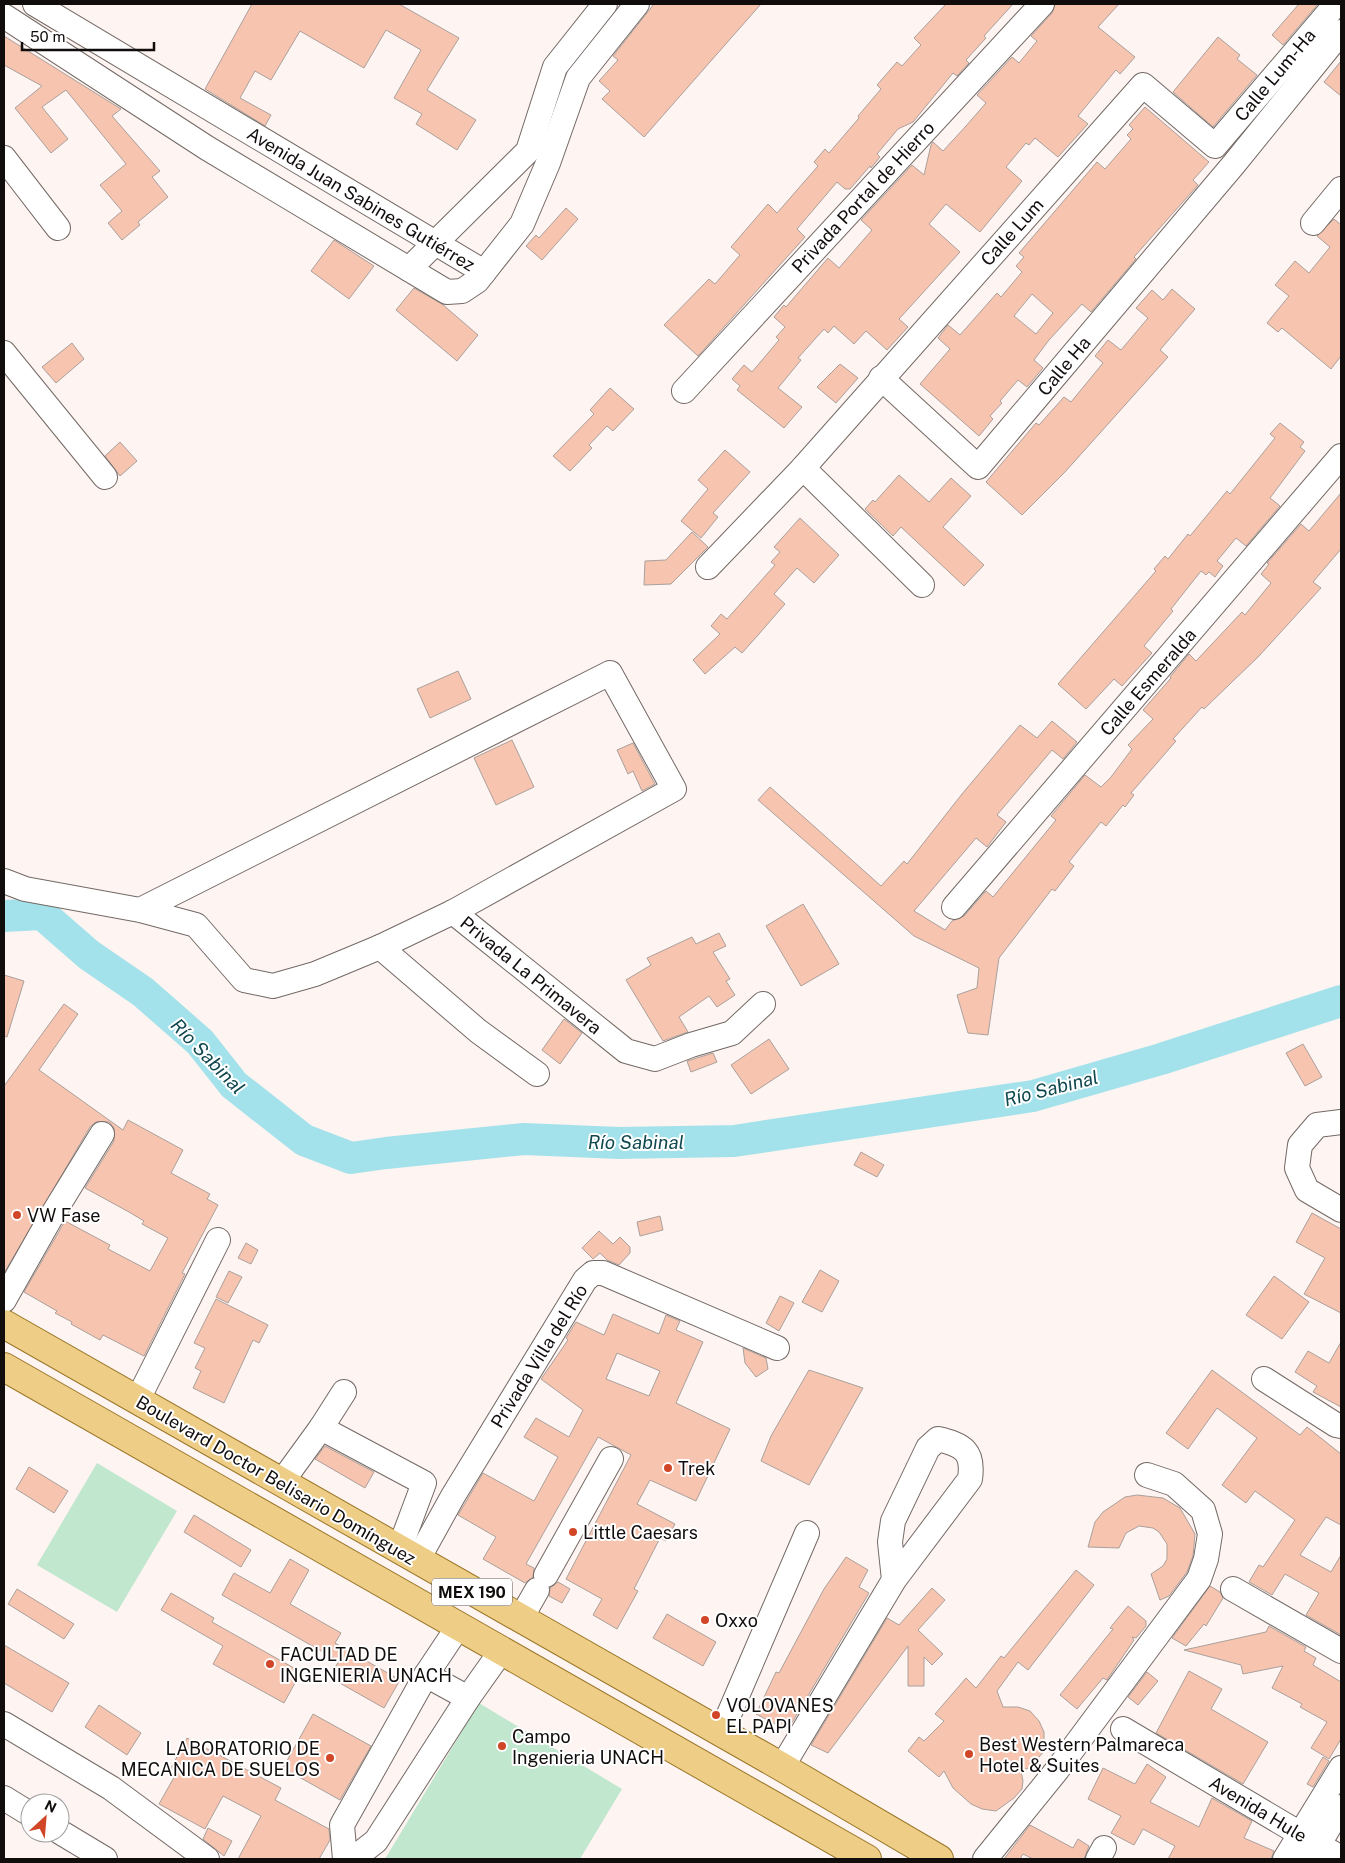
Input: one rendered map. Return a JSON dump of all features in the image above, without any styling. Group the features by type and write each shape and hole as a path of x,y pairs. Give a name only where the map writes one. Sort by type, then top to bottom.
{"main road":[{"name":"Boulevard Doctor Belisario Domínguez","path":"4,1324 721,1734 806,1780 939,1859"},
{"name":"Boulevard Doctor Belisario Domínguez","path":"4,1367 867,1859"},
{"path":"788,1813 806,1780"}],"street":[{"name":"Avenida Juan Sabines Gutiérrez","path":"4,16 208,148 447,292 462,291 477,281 484,272 35,4"},
{"path":"410,269 528,151 555,68 605,4"},
{"path":"484,272 522,224 554,149 578,78 637,4"},
{"name":"Privada Portal de Hierro","path":"684,390 1042,4"},
{"name":"Calle Lum-Ha","path":"1214,146 1336,4"},
{"name":"Calle Lum-Ha","path":"1234,164 1341,32"},
{"name":"Calle Lum","path":"708,567 803,468 881,378 1143,86 1214,146"},
{"path":"208,148 218,114"},
{"path":"1241,116 1260,132"},
{"path":"532,138 554,149"},
{"path":"4,158 58,228"},
{"name":"Calle Ha","path":"881,378 978,468 1234,164"},
{"path":"1313,223 1341,190"},
{"path":"4,353 105,477"},
{"name":"Calle Esmeralda","path":"954,908 1341,456"},
{"path":"803,468 922,585"},
{"path":"140,910 610,673 674,789 453,912"},
{"name":"Privada La Primavera","path":"4,881 25,889 140,910 196,925 244,980 273,986 315,974 380,947 453,912 626,1050 655,1059 691,1045 732,1033 763,1004"},
{"path":"380,947 478,1031 537,1074"},
{"path":"1341,1122 1316,1125 1300,1145 1297,1168 1307,1190 1341,1210"},
{"path":"4,1300 102,1134"},
{"path":"137,1401 218,1240"},
{"name":"Privada Villa del Río","path":"408,1555 453,1496 585,1280 594,1273 603,1272 777,1348"},
{"path":"1264,1379 1340,1429"},
{"path":"281,1483 321,1428 344,1392"},
{"path":"321,1428 424,1484 408,1555"},
{"path":"782,1767 894,1580 970,1479 972,1464 965,1449 952,1442 938,1439 928,1448 893,1521 890,1542 894,1580"},
{"path":"521,1618 612,1459"},
{"path":"986,1859 1056,1770 1199,1579 1206,1560 1210,1534 1202,1510 1174,1484 1147,1475"},
{"path":"721,1734 778,1604 807,1532"},
{"path":"1232,1590 1341,1651"},
{"path":"345,1859 342,1826 426,1676 458,1627"},
{"path":"353,1859 376,1840 468,1698 502,1650"},
{"path":"426,1676 468,1698"},
{"path":"4,1724 111,1788 206,1859"},
{"name":"Avenida Hule","path":"1123,1729 1309,1846 1341,1858"},
{"path":"1309,1846 1341,1768"},
{"path":"4,1798 20,1808"},
{"path":"1285,1859 1309,1846 1341,1807"},
{"path":"70,1838 105,1859"}],"green space":[{"path":"97,1463 177,1511 117,1612 37,1565"},
{"name":"Campo Ingenieria UNACH","path":"479,1703 622,1789 580,1859 385,1859"}],"building":[{"path":"252,4 399,4 459,38 427,90 476,120 457,150 416,124 422,114 394,98 421,50 386,30 364,68 300,31 271,80 255,71 240,98 271,115 265,126 205,89"},
{"path":"654,4 761,4 644,137 602,99 610,91 599,81 618,60 613,56"},
{"path":"946,4 1013,4 984,36 986,38 966,60 969,63 957,76 953,73 913,122 898,129 877,154 880,157 871,168 870,166 850,189 845,189 837,182 797,229 805,237 698,356 664,325 709,279 715,284 740,255 731,247 768,204 777,213 818,166 814,162 825,149 829,153 859,118 858,116 881,89 877,85 897,62 902,66 921,45 914,38"},
{"path":"1055,4 1119,4 1098,27 1135,57 1120,74 1116,70 1078,116 1088,124 1058,157 1035,138 1029,145 1026,143 1006,167 1022,181 980,232 946,204 929,224 960,252 899,319 908,327 887,350 866,331 854,344 834,326 828,333 824,329 798,358 801,360 778,388 802,407 784,428 737,390 740,386 732,379 744,365 752,372 779,340 776,337 785,327 774,317 784,305 786,307 828,258 839,268 872,230 861,220 912,165 924,175 933,142 943,151 966,126 986,103 977,95 1012,57 1019,63 1037,41 1031,36 1052,13"},
{"path":"1299,4 1318,4 1283,45 1272,35"},
{"path":"4,36 121,109 112,116 160,171 152,177 168,197 138,222 140,225 122,240 108,223 122,211 100,185 126,164 66,90 42,107 68,139 51,153 15,108 42,86 4,65"},
{"path":"1218,37 1240,55 1237,59 1257,75 1213,127 1173,92"},
{"path":"1341,61 1341,96 1324,82"},
{"path":"1145,107 1209,162 1193,180 1198,185 1134,257 1136,259 1091,312 1082,304 1049,340 1034,360 1043,368 1027,387 1018,380 1000,401 1002,403 990,416 993,419 979,436 920,384 950,349 938,338 948,325 960,335 997,293 1001,297 1022,272 1016,266 1024,257 1019,253 1097,162 1105,169 1131,139 1127,135 1133,129 1129,125","holes":["1032,294 1053,313 1036,334 1014,316"]},
{"path":"566,208 578,219 542,260 526,246 536,235 539,238"},
{"path":"1334,219 1341,225 1341,356 1331,369 1282,328 1278,332 1267,323 1289,296 1275,285 1295,261 1309,273 1330,247 1317,236"},
{"path":"334,240 374,266 349,299 311,271"},
{"path":"414,288 442,304 478,335 457,361 396,310"},
{"path":"1172,289 1195,309 1160,350 1168,357 1065,472 1022,515 986,482 1036,423 1039,425 1064,397 1071,402 1103,363 1095,356 1108,340 1121,350 1148,318 1136,308 1152,290 1163,300"},
{"path":"72,343 84,359 56,383 42,367"},
{"path":"840,364 858,378 836,403 817,387"},
{"path":"610,388 634,409 613,431 607,426 589,445 592,448 570,471 553,456 594,414 590,410"},
{"path":"1280,423 1304,442 1300,447 1305,451 1270,498 1280,506 1246,546 1236,538 1217,561 1223,566 1215,577 1209,572 1206,575 1201,571 1171,609 1173,611 1144,646 1152,653 1122,686 1114,679 1086,709 1058,684 1156,571 1154,569 1165,556 1168,559 1188,534 1190,536 1227,491 1230,494 1275,438 1270,434"},
{"path":"120,442 137,461 120,476 105,456"},
{"path":"725,450 750,472 713,513 718,517 701,538 681,521 708,489 698,480"},
{"path":"899,475 929,502 951,478 971,496 943,527 984,565 964,586 901,527 893,536 865,509 873,500 875,502"},
{"path":"1341,493 1341,549 1313,582 1321,588 1259,656 1204,709 1202,707 1173,739 1176,741 1131,793 1134,795 1125,807 1123,805 1106,826 1101,822 1069,862 1074,866 1055,891 1052,889 999,958 988,1035 968,1033 957,995 977,988 979,968 914,936 758,800 770,787 881,886 904,861 907,864 1020,725 1037,738 1052,721 1077,742 1063,759 1052,750 997,815 1006,822 987,847 976,838 914,911 945,930 952,921 964,916 986,891 993,897 1056,820 1051,816 1085,775 1101,787 1111,777 1132,749 1128,745 1153,719 1143,710 1189,654 1196,661 1242,612 1245,615 1271,583 1261,574 1269,564 1267,563 1301,524 1309,531"},
{"path":"800,518 839,555 814,583 797,568 774,594 785,604 759,634 742,653 735,647 705,674 693,660 720,634 711,626 721,614 727,619 775,565 771,562 780,552 774,547"},
{"path":"692,532 708,547 671,584 644,585 645,561 666,560"},
{"path":"458,671 471,699 430,718 417,689"},
{"path":"512,740 534,787 496,805 474,758"},
{"path":"633,743 655,784 642,791 633,771 628,774 617,750"},
{"path":"803,904 839,964 801,986 766,926"},
{"path":"719,933 726,946 713,952 730,979 726,981 735,995 717,1007 709,996 679,1017 688,1032 663,1041 626,980 651,965 647,958 692,937 696,944"},
{"path":"4,975 24,981 7,1037 4,1036"},
{"path":"64,1004 78,1014 39,1070 123,1130 128,1120 183,1150 171,1173 210,1194 207,1199 218,1205 182,1273 185,1274 144,1356 103,1335 100,1340 71,1324 72,1322 55,1313 57,1311 24,1292 65,1221 110,1245 108,1249 150,1271 168,1238 142,1224 144,1221 85,1188 114,1141 114,1128 109,1122 96,1122 90,1127 4,1273 4,1086"},
{"path":"564,1019 582,1033 560,1064 542,1050"},
{"path":"769,1039 789,1069 751,1094 731,1065"},
{"path":"1303,1044 1322,1077 1305,1086 1286,1053"},
{"path":"713,1053 717,1062 691,1072 687,1061"},
{"path":"861,1152 884,1165 877,1177 854,1165"},
{"path":"1312,1213 1341,1229 1341,1313 1304,1294 1325,1258 1296,1242"},
{"path":"660,1216 663,1230 640,1236 637,1222"},
{"path":"599,1231 613,1244 620,1237 630,1247 630,1253 619,1265 607,1260 600,1253 593,1259 582,1248"},
{"path":"246,1243 258,1250 251,1264 238,1258"},
{"path":"820,1270 839,1281 822,1312 802,1302"},
{"path":"229,1271 242,1277 228,1303 216,1297"},
{"path":"1274,1276 1309,1302 1282,1339 1246,1315"},
{"path":"780,1296 794,1303 779,1331 766,1323"},
{"path":"216,1299 268,1325 259,1343 253,1340 224,1403 193,1388 201,1371 195,1368 205,1348 194,1343"},
{"path":"613,1314 659,1334 666,1315 680,1321 676,1330 703,1342 676,1403 730,1429 696,1501 650,1480 637,1504 675,1524 666,1541 660,1538 634,1589 638,1591 617,1629 593,1615 602,1599 566,1579 631,1455 598,1437 526,1564 534,1568 533,1577 525,1583 483,1559 496,1537 458,1515 483,1473 534,1501 558,1457 524,1437 536,1418 569,1437 583,1410 541,1379 568,1340 566,1338 576,1322 604,1335","holes":["617,1353 660,1371 649,1396 606,1379"]},
{"path":"1341,1342 1341,1407 1313,1392 1317,1386 1295,1372 1308,1351 1329,1363"},
{"path":"743,1348 766,1358 768,1369 756,1377 745,1363"},
{"path":"809,1370 863,1388 809,1485 761,1461 771,1436"},
{"path":"1212,1370 1300,1435 1307,1427 1341,1454 1341,1525 1326,1517 1300,1555 1331,1572 1341,1555 1341,1635 1306,1615 1319,1593 1285,1574 1272,1595 1249,1582 1259,1565 1263,1567 1295,1520 1255,1491 1246,1503 1222,1485 1257,1438 1217,1408 1188,1449 1166,1433"},
{"path":"325,1446 374,1472 365,1488 315,1459"},
{"path":"29,1467 68,1491 54,1513 16,1489"},
{"path":"1137,1495 1163,1498 1180,1508 1195,1534 1193,1556 1187,1572 1169,1596 1160,1600 1151,1574 1163,1566 1167,1559 1167,1544 1159,1532 1153,1528 1139,1526 1126,1533 1119,1548 1088,1547 1095,1522 1103,1512 1125,1497"},
{"path":"194,1515 251,1550 241,1567 184,1532"},
{"path":"846,1557 868,1570 859,1587 869,1593 790,1726 785,1724 783,1728 756,1714 776,1672 779,1673 824,1589"},
{"path":"290,1559 309,1570 290,1604 341,1633 335,1643 400,1680 384,1708 329,1677 339,1661 222,1595 234,1573 270,1593"},
{"path":"1076,1570 1094,1585 1028,1670 1018,1662 997,1691 1003,1707 1018,1707 1030,1711 1039,1721 1044,1732 1044,1751 1031,1767 1021,1771 1022,1789 1014,1798 996,1811 982,1809 971,1804 953,1788 944,1771 939,1777 908,1751 919,1737 924,1741 944,1721 935,1714 966,1678 976,1688 1001,1656 1004,1658"},
{"path":"558,1582 570,1589 562,1603 549,1596 550,1588"},
{"path":"1210,1586 1220,1592 1223,1598 1206,1626 1204,1624 1186,1646 1172,1638"},
{"path":"932,1588 945,1600 918,1630 943,1654 932,1665 924,1657 924,1686 908,1686 908,1646 828,1753 811,1745 887,1618 899,1625"},
{"path":"17,1589 74,1624 64,1639 8,1604"},
{"path":"171,1593 214,1618 212,1622 301,1672 284,1703 213,1664 223,1646 161,1610"},
{"path":"1128,1606 1146,1621 1146,1626 1136,1638 1132,1637 1134,1640 1107,1680 1103,1678 1077,1709 1060,1695 1113,1629 1110,1628"},
{"path":"667,1614 716,1642 703,1666 653,1638"},
{"path":"1269,1626 1306,1647 1304,1651 1316,1658 1313,1665 1341,1682 1341,1739 1329,1759 1311,1748 1327,1722 1300,1707 1302,1704 1272,1688 1283,1666 1243,1674 1241,1665 1184,1650 1266,1632"},
{"path":"4,1645 69,1683 52,1712 4,1683"},
{"path":"1189,1671 1222,1689 1211,1709 1268,1742 1243,1784 1156,1733"},
{"path":"1147,1672 1158,1681 1138,1705 1128,1697"},
{"path":"99,1705 141,1733 127,1755 85,1727"},
{"name":"LABORATORIO DE MECANICA DE SUELOS","path":"313,1714 371,1746 340,1800 283,1768"},
{"path":"187,1738 281,1788 275,1800 329,1829 330,1840 319,1859 238,1859 261,1816 223,1796 205,1829 159,1804 177,1772 171,1768"},
{"path":"1323,1757 1329,1761 1313,1787 1307,1784"},
{"path":"1147,1764 1166,1777 1150,1802 1199,1827 1212,1798 1252,1821 1244,1838 1274,1851 1271,1859 1168,1859 1175,1846 1143,1829 1134,1845 1111,1833 1121,1816 1088,1799 1103,1768 1135,1784"},
{"path":"1030,1825 1073,1848 1078,1839 1089,1846 1084,1859 1033,1859 1023,1854 1020,1859 1004,1859"},
{"path":"208,1828 232,1841 224,1856 203,1839"}],"waterway":[{"name":"Río Sabinal","path":"4,916 42,914 89,955 143,992 200,1042 234,1085 304,1140 351,1158 524,1139 619,1143 734,1141 1033,1096 1161,1059 1341,1001"}],"place":[{"name":"VW Fase","path":"17,1215"},
{"name":"Trek","path":"668,1468"},
{"name":"Little Caesars","path":"573,1532"},
{"name":"Oxxo","path":"705,1620"},
{"name":"FACULTAD DE INGENIERIA UNACH","path":"270,1664"},
{"name":"VOLOVANES EL PAPI","path":"716,1715"},
{"name":"Campo Ingenieria UNACH","path":"502,1746"},
{"name":"Best Western Palmareca Hotel & Suites","path":"969,1754"},
{"name":"LABORATORIO DE MECANICA DE SUELOS","path":"330,1758"}]}
